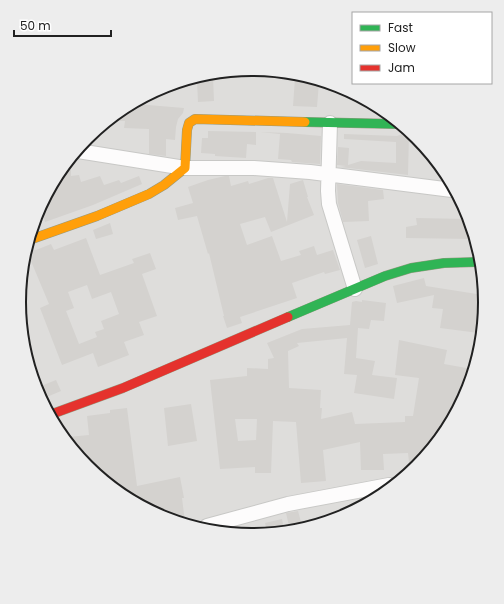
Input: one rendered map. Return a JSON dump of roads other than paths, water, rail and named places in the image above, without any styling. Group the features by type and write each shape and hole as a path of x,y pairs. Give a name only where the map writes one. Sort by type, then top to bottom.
{"street":[{"path":"36,238 97,216 149,194 164,185 185,168 187,130 189,123 195,119 391,124"},
{"path":"330,123 328,191 331,210 355,289"},
{"path":"83,152 185,168 254,168 328,174 448,190"},
{"path":"55,413 123,388 385,276 411,268 444,263 475,262"},
{"path":"212,525 288,504 383,486"}]}
